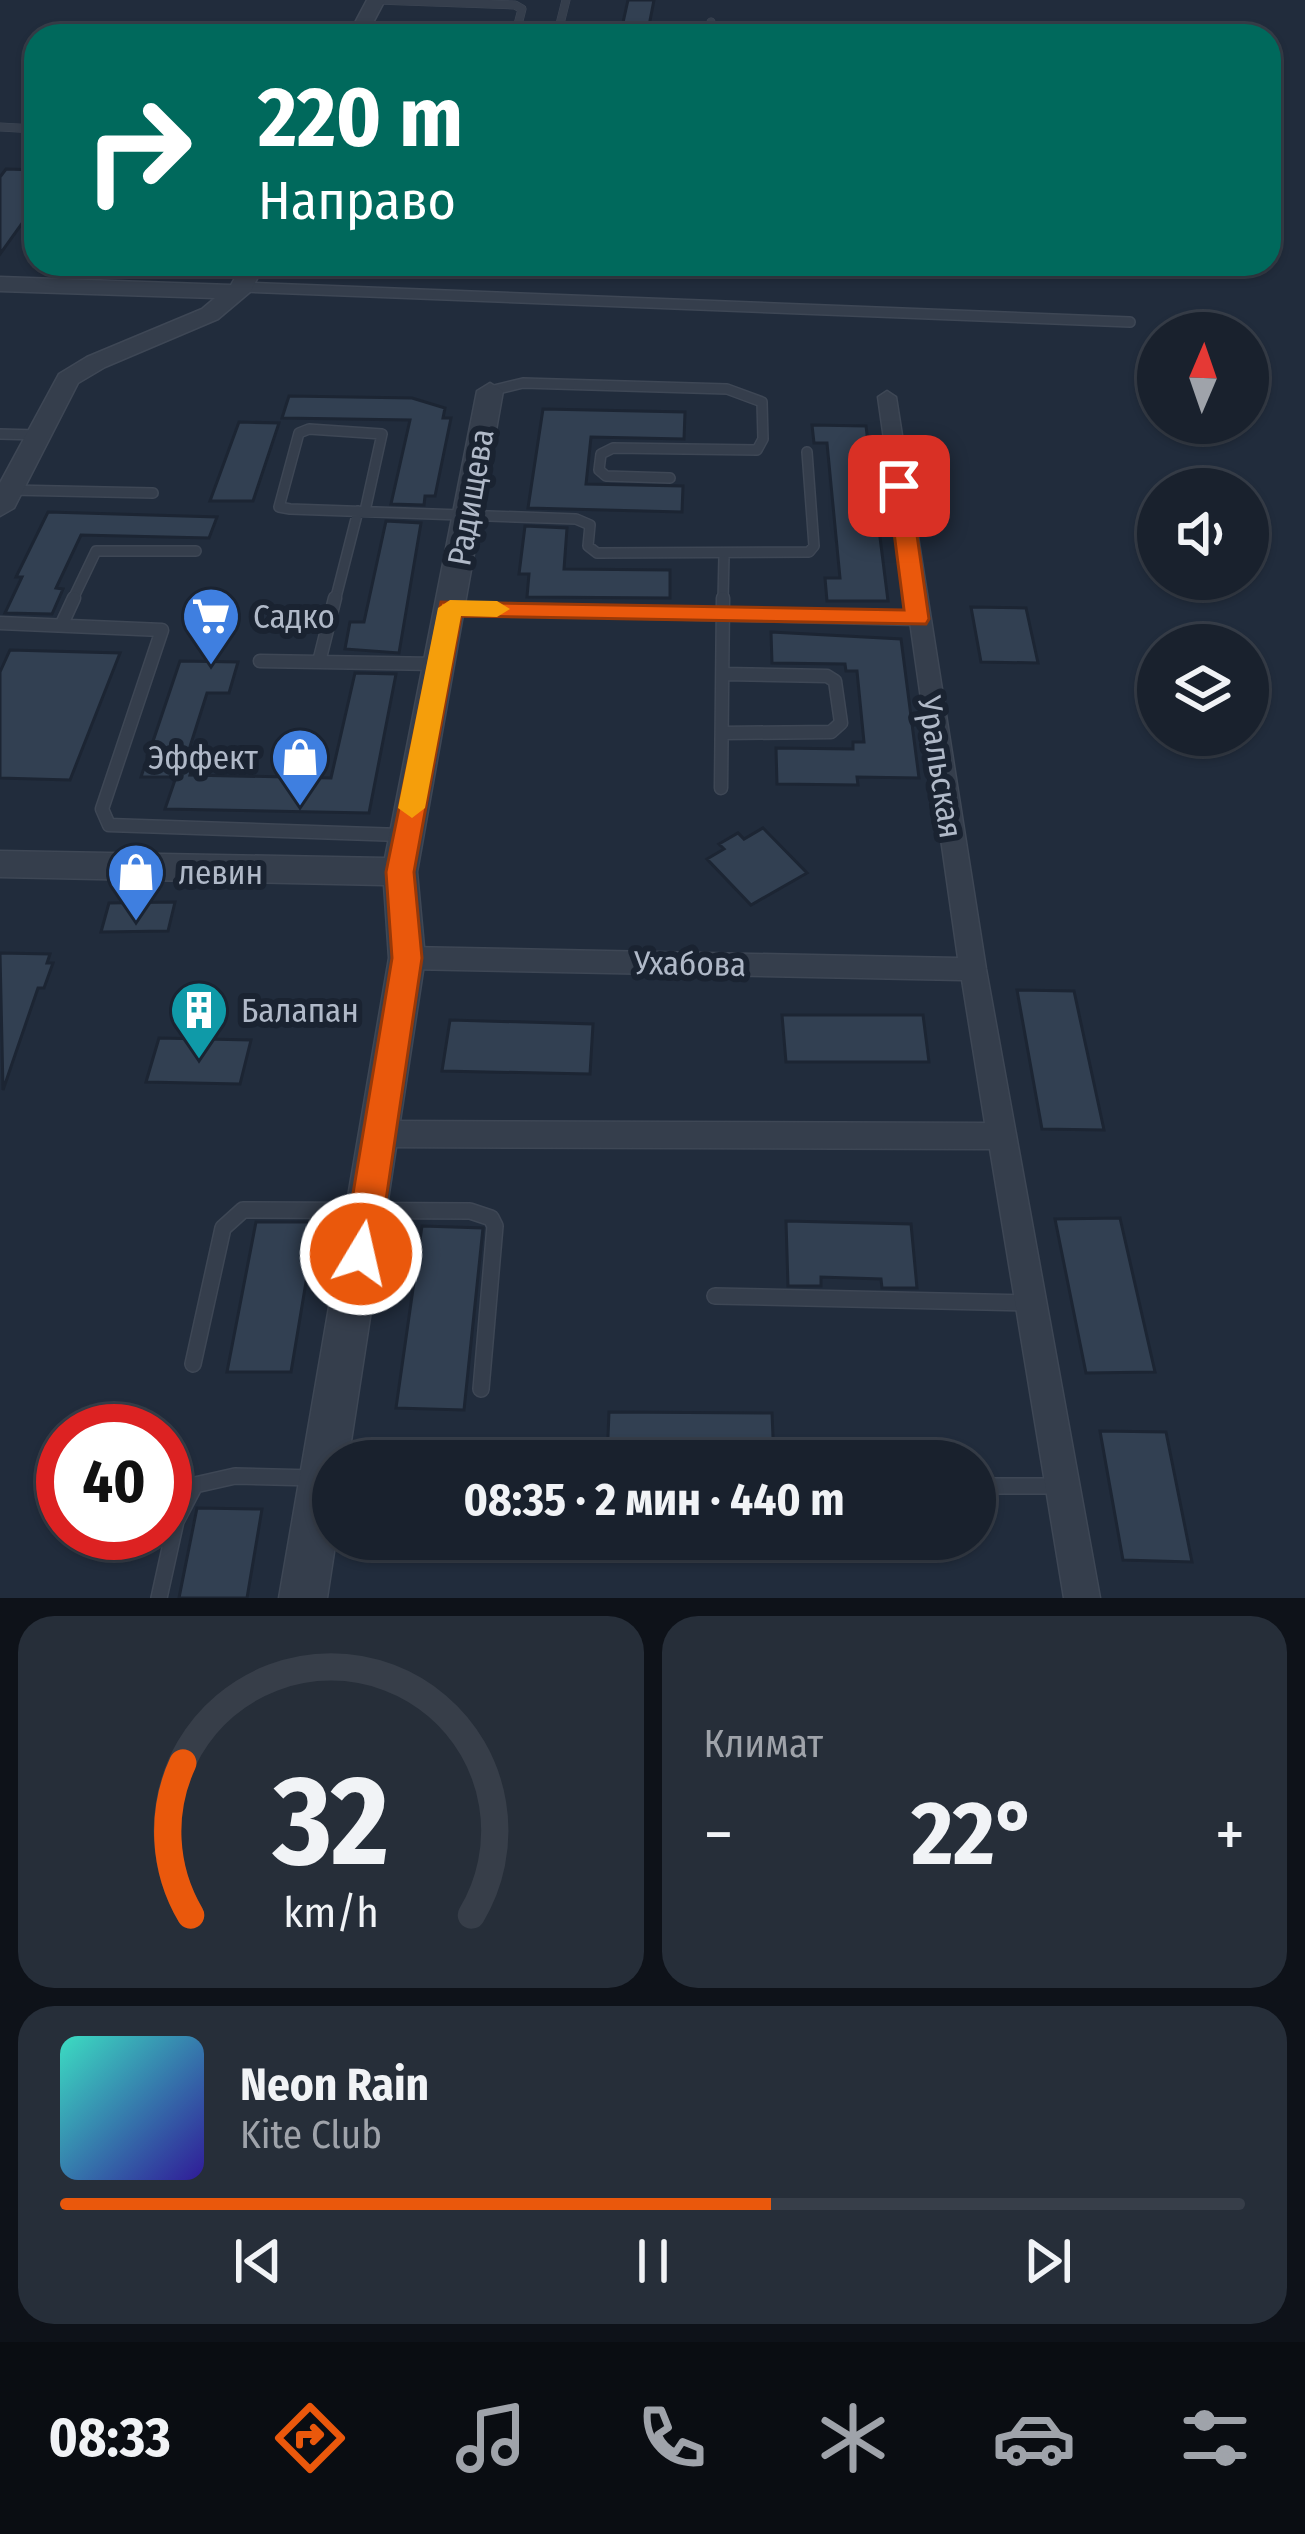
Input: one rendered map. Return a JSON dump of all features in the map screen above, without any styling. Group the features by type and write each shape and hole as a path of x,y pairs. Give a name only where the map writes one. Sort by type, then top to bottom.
{"street":[{"path":"5,500 63,386 75,373 196,322 239,290 247,276"},
{"path":"0,284 239,290"},
{"name":"Радищева","path":"334,1440 407,958 403,854 490,392"},
{"name":"Уральская","path":"886,397 973,969 1082,1597"},
{"path":"0,864 403,854"},
{"name":"Ухабова","path":"407,958 973,969"},
{"path":"381,1134 1002,1136"},
{"name":"Радищева","path":"303,1598 312,1555"}],"lane":[{"path":"376,0 515,4 522,9 518,24"},
{"path":"239,290 1130,322"},
{"path":"490,392 523,382 705,388 740,391 762,403 764,440 758,450 613,448 601,454 599,470 606,476 670,478"},
{"path":"319,662 361,511 382,434 303,431 297,436 279,507 361,511 584,520 590,525 590,551 597,553 797,556 812,549 807,452"},
{"path":"0,434 38,435"},
{"path":"5,500 153,493"},
{"path":"62,624 96,551 196,551"},
{"path":"721,788 724,556"},
{"path":"450,608 917,619"},
{"path":"0,623 152,627 164,634 102,809 109,825 403,854"},
{"path":"260,661 439,664"},
{"path":"722,734 831,732 841,723 835,681 826,676 724,674"},
{"path":"193,1364 219,1241 230,1218 259,1208 470,1211 491,1218 495,1237 481,1389"},
{"path":"715,1296 1031,1303"},
{"path":"159,1598 179,1507 197,1479 312,1479"},
{"path":"996,1486 1063,1486"}],"building":[{"path":"628,0 654,0 649,24 623,24"},
{"path":"6,169 24,170 24,221 0,254 0,177"},
{"path":"289,396 412,398 445,408 443,418 451,418 435,496 425,496 424,505 391,504 410,420 282,418"},
{"path":"543,409 685,412 684,439 591,437 586,484 683,486 682,512 528,508"},
{"path":"239,422 279,423 253,501 210,501"},
{"path":"812,425 866,426 888,601 827,601 825,578 840,578 827,443 814,443"},
{"path":"48,512 217,517 209,538 81,535 56,588 63,589 52,614 5,613 22,577 16,577"},
{"path":"386,521 421,523 399,653 345,649 350,622 364,622"},
{"path":"525,526 567,528 564,569 670,570 670,598 527,597 529,574 519,574"},
{"path":"971,607 1026,608 1038,663 981,662"},
{"path":"771,632 901,639 919,778 857,777 858,785 777,784 776,748 853,749 853,742 864,742 857,671 846,671 845,664 772,663"},
{"path":"10,650 120,653 70,780 0,778 0,672"},
{"path":"180,661 238,662 229,693 207,693 188,753 197,754 190,775 331,778 355,673 396,674 369,813 165,809 176,777 141,777"},
{"path":"763,828 807,873 751,905 707,859 724,849 719,844 738,833 744,839"},
{"path":"175,902 168,931 101,932 109,903"},
{"path":"0,953 50,954 47,963 53,963 44,988 38,988 3,1090"},
{"path":"1017,990 1074,991 1104,1130 1042,1129"},
{"path":"782,1015 923,1015 929,1062 786,1062"},
{"path":"450,1020 593,1024 590,1074 442,1071"},
{"name":"Балапан","path":"159,1038 251,1040 240,1084 146,1082"},
{"path":"1120,1218 1155,1372 1086,1373 1055,1219"},
{"path":"786,1221 911,1224 917,1288 882,1288 881,1279 821,1277 821,1286 788,1286"},
{"path":"256,1222 316,1222 291,1372 227,1372"},
{"path":"422,1226 483,1228 464,1410 396,1408"},
{"path":"609,1412 772,1413 773,1440 608,1440"},
{"path":"1100,1431 1166,1432 1192,1562 1123,1560"},
{"path":"197,1508 262,1509 247,1598 179,1598 187,1560 192,1560"}],"slow traffic":[{"path":"412,808 450,608 497,609"}],"place":[{"name":"Садко","path":"211,667"},
{"name":"Эффект","path":"300,808"},
{"name":"левин","path":"136,923"},
{"name":"Балапан","path":"199,1061"}],"route":[{"path":"361,1254 407,958 400,872 450,608 917,619 899,486"}]}
